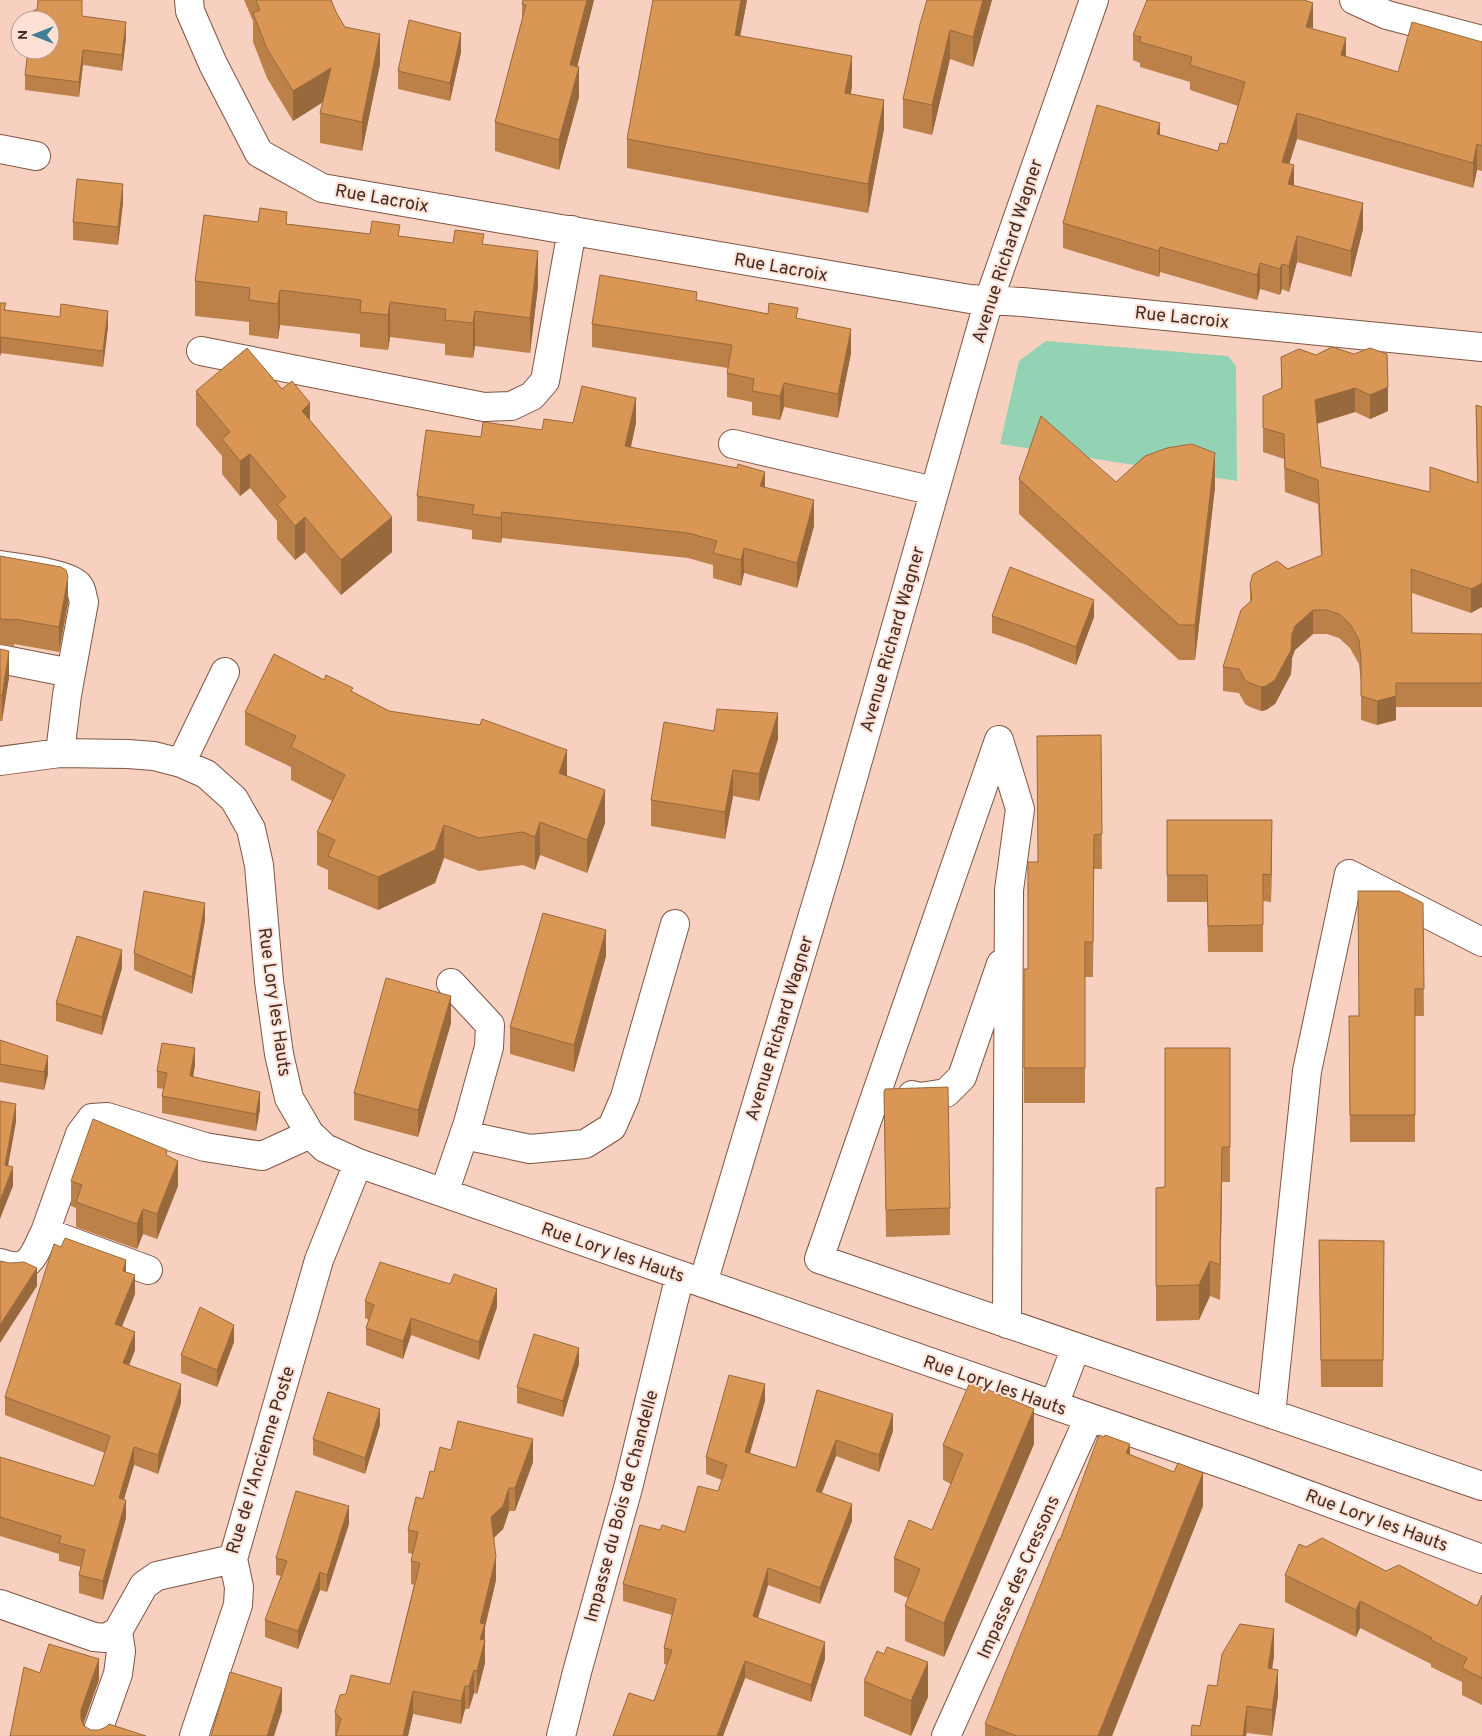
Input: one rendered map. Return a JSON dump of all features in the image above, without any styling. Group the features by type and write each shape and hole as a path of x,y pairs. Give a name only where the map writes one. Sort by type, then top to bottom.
{"street":[{"name":"Rue Lacroix","path":"189,0 190,11 213,64 259,154 322,188 970,299 1032,303 1482,348"},
{"name":"Avenue Richard Wagner","path":"691,1279 833,848 989,300 1094,0"},
{"path":"1354,0 1387,15 1482,40"},
{"path":"0,149 36,156"},
{"path":"201,352 484,407 511,406 532,396 545,381 572,230"},
{"path":"734,444 934,491"},
{"path":"0,565 66,578 76,583 81,589 84,602 71,673 60,753"},
{"path":"0,659 71,673"},
{"path":"181,763 224,672"},
{"path":"1007,1324 1009,890 1020,809 999,740 819,1260 1482,1486"},
{"name":"Rue Lory les Hauts","path":"0,761 60,753 145,755 181,763 206,774 234,799 252,829 259,865 269,981 279,1054 289,1098 310,1134 325,1148 358,1163 1054,1405 1482,1559"},
{"path":"1271,1414 1307,1071 1349,874 1482,942"},
{"path":"464,1135 530,1149 585,1144 612,1127 625,1097 675,924"},
{"path":"879,1088 920,1097 946,1094 962,1078 1009,942"},
{"path":"444,1193 464,1135 489,1047 490,1025 451,983"},
{"path":"0,1262 13,1267 31,1260 45,1232 80,1134 92,1118 107,1117 205,1147 262,1156 310,1134"},
{"name":"Rue de l'Ancienne Poste","path":"118,1631 144,1585 157,1576 233,1559 319,1260 358,1163"},
{"path":"45,1232 148,1270"},
{"name":"Impasse du Bois de Chandelle","path":"561,1736 628,1488 691,1279"},
{"path":"1054,1405 1076,1347"},
{"name":"Impasse des Cressons","path":"946,1736 1089,1418"},
{"path":"194,1736 238,1605 239,1587 233,1559"},
{"path":"0,1604 94,1637 106,1638 118,1631 120,1651 118,1674 96,1736"}],"green space":[{"path":"1046,341 1228,356 1236,366 1237,481 1000,444 1019,361"}],"building":[{"path":"38,0 82,0 82,16 126,22 122,55 83,50 79,82 25,75 27,60 60,60 60,10 37,10"},
{"path":"256,0 331,0 345,27 380,34 362,122 320,113 331,68 293,91 267,49 253,13 260,10"},
{"path":"523,0 587,0 570,65 579,67 559,140 495,122 526,5 522,4"},
{"path":"653,0 741,0 735,35 852,56 845,93 884,100 868,184 627,139"},
{"path":"927,0 983,0 973,37 950,30 932,105 903,99"},
{"path":"1147,0 1304,0 1313,3 1306,27 1346,38 1341,55 1398,72 1412,22 1482,42 1482,146 1477,144 1473,163 1297,113 1282,162 1294,165 1288,184 1363,203 1351,251 1297,236 1289,266 1282,264 1280,269 1260,263 1257,275 1160,247 1159,251 1063,223 1097,105 1160,123 1157,134 1218,151 1220,143 1227,144 1245,82 1190,65 1192,57 1140,42 1141,37 1133,35"},
{"path":"409,20 461,33 450,83 398,71"},
{"path":"77,179 123,184 118,227 73,222"},
{"path":"260,208 287,212 286,224 370,234 372,221 400,225 398,236 453,243 455,230 484,234 482,244 538,251 530,318 475,311 473,323 445,320 446,309 390,302 388,315 360,312 361,300 280,290 278,304 249,300 250,288 195,281 204,215 258,222"},
{"path":"600,275 697,292 696,300 768,314 769,303 798,308 796,318 851,329 838,394 784,383 780,396 752,391 754,379 727,373 732,345 592,324"},
{"path":"0,303 6,303 4,310 60,317 61,304 108,311 103,351 1,337 0,340"},
{"path":"1332,347 1354,354 1370,348 1387,354 1388,387 1370,395 1355,388 1315,400 1321,467 1430,492 1430,467 1478,483 1476,405 1482,407 1482,583 1471,589 1411,569 1412,633 1482,634 1482,683 1396,683 1396,696 1377,701 1361,696 1359,640 1350,624 1339,614 1327,610 1313,610 1295,626 1292,634 1291,650 1275,680 1266,686 1261,687 1245,680 1239,669 1223,667 1241,610 1252,600 1250,584 1253,574 1277,561 1288,569 1322,555 1318,480 1285,468 1284,434 1263,428 1263,396 1282,388 1281,357 1299,349 1316,355"},
{"path":"247,348 282,389 292,381 310,403 302,411 392,517 341,560 305,517 295,526 277,504 286,497 250,454 240,461 222,439 230,432 196,391"},
{"path":"582,386 636,398 625,446 737,468 738,464 765,472 760,486 814,500 797,563 744,548 741,560 713,553 717,541 688,533 502,512 501,518 472,514 474,505 417,496 426,430 481,437 483,422 542,430 544,419 573,423"},
{"path":"1041,416 1116,482 1145,456 1167,448 1192,444 1215,453 1195,625 1179,625 1019,479"},
{"path":"0,556 61,567 66,570 68,577 59,627 14,619 0,619"},
{"path":"1010,567 1094,600 1076,647 992,616"},
{"path":"0,649 9,651 2,696 0,695"},
{"path":"274,654 324,680 326,675 353,688 351,691 389,711 480,725 482,719 567,750 559,773 605,790 587,840 540,822 535,837 523,832 479,838 444,825 435,850 378,877 328,856 335,840 317,832 345,775 291,747 296,736 245,712"},
{"path":"717,709 778,713 759,774 733,770 725,812 651,800 664,722 714,731"},
{"path":"1101,735 1102,834 1094,835 1093,942 1085,942 1085,1068 1024,1068 1024,969 1028,969 1028,862 1038,862 1037,736"},
{"path":"1167,820 1272,820 1271,875 1263,874 1263,925 1208,926 1207,875 1167,875"},
{"path":"144,891 205,903 192,977 134,953"},
{"path":"1358,891 1399,891 1423,903 1424,989 1415,989 1415,1115 1350,1115 1349,1016 1359,1016"},
{"path":"543,913 606,930 574,1045 510,1027"},
{"path":"77,936 122,950 102,1017 56,1003"},
{"path":"386,978 451,996 418,1110 354,1093"},
{"path":"0,1040 48,1056 44,1072 0,1064"},
{"path":"162,1043 195,1048 190,1076 260,1092 256,1114 162,1096 167,1073 157,1071"},
{"path":"1165,1048 1230,1048 1230,1147 1222,1147 1220,1265 1210,1261 1199,1285 1156,1286 1156,1188 1165,1187"},
{"path":"948,1087 950,1208 886,1210 885,1089"},
{"path":"0,1101 16,1104 5,1165 13,1167 0,1201"},
{"path":"93,1119 167,1150 166,1155 178,1161 157,1214 143,1209 137,1224 76,1202 82,1185 71,1181"},
{"path":"65,1238 126,1260 123,1271 135,1275 115,1324 135,1332 123,1363 181,1384 158,1455 134,1447 119,1498 126,1500 103,1581 79,1575 85,1550 59,1543 61,1536 0,1517 0,1457 94,1486 110,1436 5,1397 54,1244 61,1247"},
{"path":"1319,1240 1384,1241 1383,1360 1321,1360"},
{"path":"0,1261 10,1263 24,1262 37,1268 0,1325"},
{"path":"380,1262 450,1284 454,1274 497,1289 479,1342 411,1318 403,1341 366,1328 374,1305 365,1301"},
{"path":"200,1307 234,1325 217,1370 181,1355"},
{"path":"534,1334 579,1348 563,1401 517,1387"},
{"path":"729,1375 765,1384 745,1452 796,1468 817,1390 893,1414 879,1455 836,1440 816,1491 852,1504 820,1588 768,1568 753,1616 825,1642 811,1685 745,1661 717,1736 613,1736 629,1693 654,1701 672,1650 664,1648 676,1599 623,1584 640,1525 660,1530 662,1525 685,1532 698,1486 718,1491 727,1465 706,1457"},
{"path":"970,1382 1034,1409 944,1623 905,1606 920,1569 894,1558 909,1520 932,1530 963,1454 943,1445"},
{"path":"328,1392 380,1409 365,1458 313,1439"},
{"path":"458,1421 533,1439 515,1488 509,1488 503,1506 491,1517 496,1557 480,1623 485,1624 480,1639 485,1640 477,1671 474,1670 469,1686 465,1686 461,1701 413,1691 403,1736 336,1736 341,1719 335,1712 340,1695 346,1694 351,1675 390,1684 420,1563 411,1561 418,1532 408,1530 416,1497 423,1499 430,1471 434,1472 440,1447 451,1450"},
{"path":"1099,1435 1104,1437 1105,1435 1130,1444 1126,1453 1174,1472 1178,1463 1203,1473 1098,1736 1017,1736 985,1724 1060,1540"},
{"path":"296,1491 349,1506 327,1575 320,1572 298,1631 265,1620 287,1561 276,1558"},
{"path":"1322,1538 1386,1571 1399,1565 1477,1606 1482,1595 1482,1678 1462,1668 1467,1658 1431,1640 1432,1638 1360,1601 1356,1610 1285,1575 1299,1544 1306,1547"},
{"path":"1240,1624 1274,1629 1268,1668 1278,1670 1272,1710 1247,1706 1243,1736 1191,1736 1192,1725 1200,1726 1208,1685 1217,1686 1222,1654"},
{"path":"49,1644 99,1659 81,1710 81,1719 84,1726 91,1730 99,1730 109,1724 146,1736 10,1736 24,1667 40,1673"},
{"path":"887,1647 928,1662 911,1701 864,1681 877,1651 884,1654"},
{"path":"230,1672 282,1688 267,1736 211,1736"}]}
